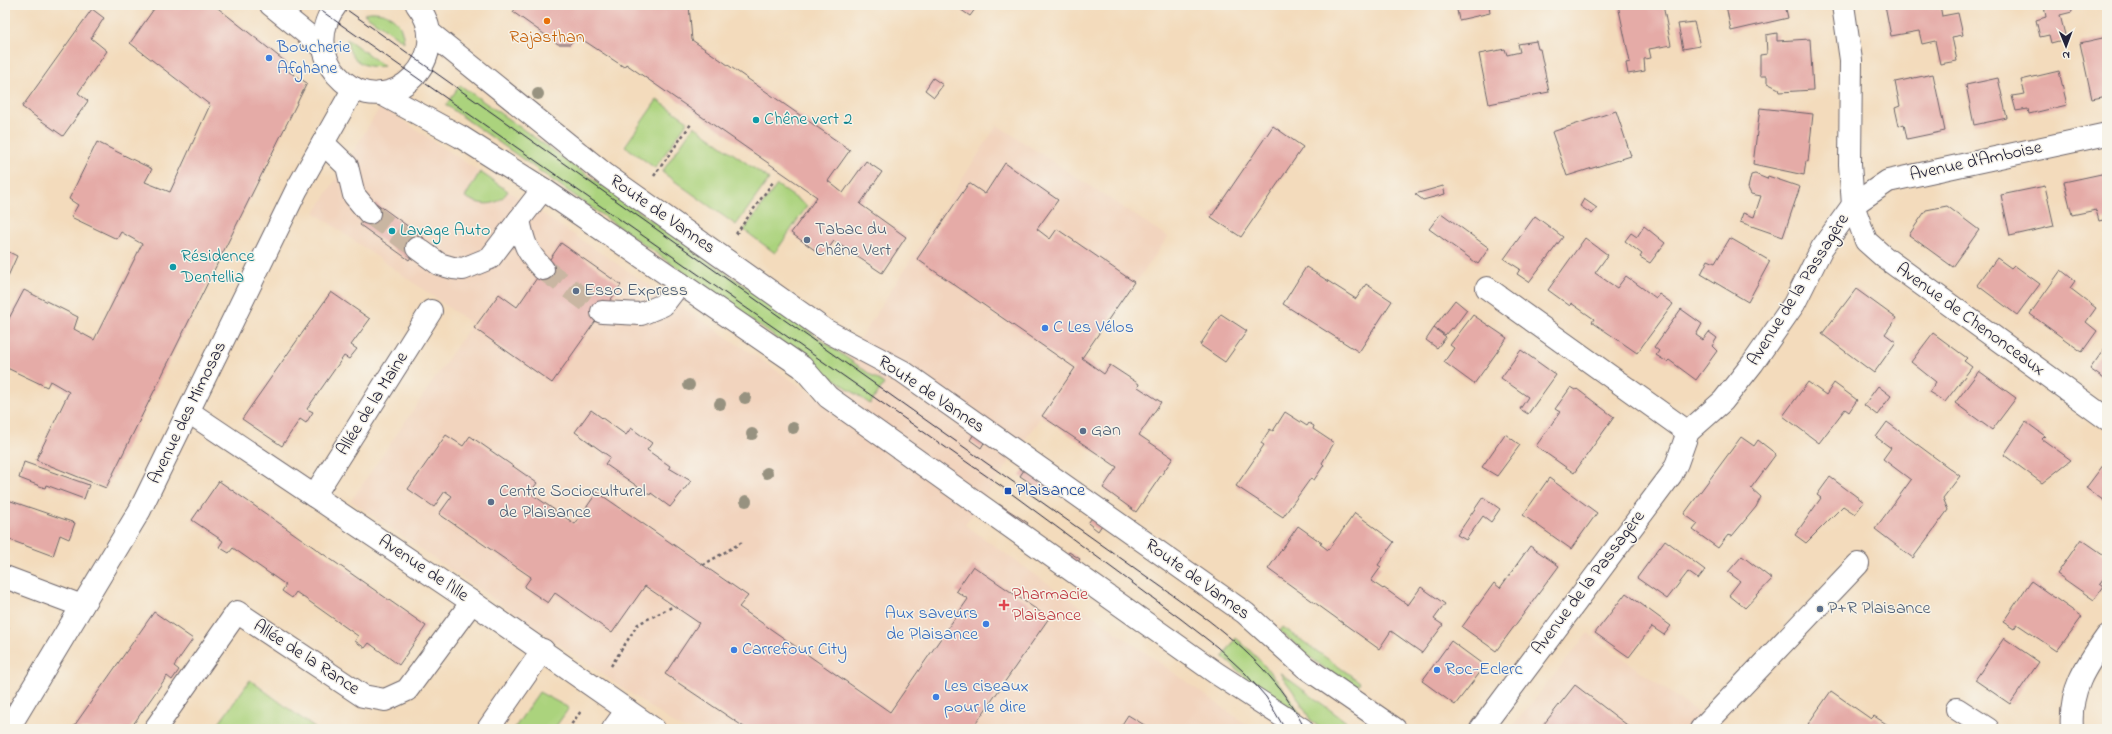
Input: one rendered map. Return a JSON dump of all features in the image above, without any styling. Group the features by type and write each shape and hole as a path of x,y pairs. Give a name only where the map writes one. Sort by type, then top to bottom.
{"street":[{"path":"271,5 324,48"},
{"path":"336,5 325,26 324,48 331,69 341,80 354,88 380,93 403,103 461,137 543,189 802,367 828,397 1210,669 1302,729"},
{"path":"380,93 397,89 415,77 427,56 429,32 424,17 416,5"},
{"name":"Avenue de la Passagère","path":"1481,729 1671,474 1678,463 1688,432 1723,401 1754,363 1794,304 1822,248 1853,206 1850,164 1852,75 1843,5"},
{"name":"Route de Vannes","path":"429,32 606,176 825,330 902,371 1245,613 1305,667 1395,729"},
{"name":"Avenue des Mimosas","path":"8,729 140,510 297,189 354,88"},
{"name":"Avenue d'Amboise","path":"1853,206 1888,181 2107,134"},
{"path":"323,143 348,166 354,195 369,213"},
{"path":"417,248 439,264 453,268 463,269 490,258 543,189"},
{"name":"Avenue de Chenonceaux","path":"1853,206 1866,241 1872,248 2107,419"},
{"path":"520,220 522,236 529,254 543,269"},
{"path":"602,312 641,314 663,305 680,283"},
{"path":"1487,288 1688,432"},
{"name":"Allée de la Maine","path":"314,496 431,312"},
{"name":"Avenue de l'Ille","path":"189,412 543,650 654,729"},
{"path":"1701,729 1858,564"},
{"path":"5,577 82,606"},
{"name":"Allée de la Rance","path":"155,729 237,612 363,696 385,700 407,690 472,602"},
{"path":"2072,729 2073,700 2077,686 2084,669 2107,636"},
{"path":"488,729 543,650"},
{"path":"1957,708 1988,729"},
{"path":"613,729 627,710"}],"path":[{"path":"654,177 691,124"},
{"path":"735,235 773,182"},
{"path":"703,565 744,541"},
{"path":"568,729 597,688 638,624 674,606"}],"shaded area":[{"path":"381,106 821,400 997,125 1168,237 965,525 1253,729 682,729 351,501 472,324 315,213"},
{"path":"1588,633 1720,729 1511,729"}],"green space":[{"path":"369,12 383,13 394,19 401,28 404,42 364,14"},
{"path":"347,39 384,66 370,66 359,62 351,53 348,47"},
{"path":"460,85 884,384 870,404 446,105"},
{"path":"657,100 688,121 655,168 625,146"},
{"path":"694,126 769,179 736,225 662,172"},
{"path":"480,172 508,191 504,197 494,203 483,204 465,197"},
{"path":"777,185 807,206 775,253 744,230"},
{"path":"1283,627 1360,682 1354,690 1311,658 1280,631"},
{"path":"1236,638 1272,674 1301,715 1260,696 1242,674 1223,657"},
{"path":"1279,672 1356,729 1322,729 1311,721 1298,698"},
{"path":"250,680 316,729 215,729"},
{"path":"539,692 569,708 554,729 514,729"}],"building":[{"name":"Résidence Dentellia","path":"155,5 214,5 287,63 283,68 307,83 106,488 36,460 69,392 50,381 47,387 5,367 5,326 24,290 78,317 74,329 94,340 142,244 121,232 117,239 71,217 78,205 69,199 97,142 152,169 145,182 170,192 210,105 130,43 156,6"},
{"path":"518,5 689,5 692,40 850,150 828,181 843,193 866,161 882,172 860,204 906,237 882,273 834,241 823,256 791,233 817,197 626,64 624,67 577,36 570,44 558,44 513,12"},
{"path":"954,5 978,5 970,16"},
{"path":"1456,5 1489,5 1490,13 1459,20"},
{"path":"1618,5 1663,5 1671,45 1649,49 1651,58 1644,59 1645,71 1628,74 1626,63 1630,62"},
{"path":"1726,5 1785,5 1788,18 1731,31"},
{"path":"1885,5 1916,5 1917,8 1940,5 1942,16 1958,13 1963,35 1952,37 1957,61 1940,64 1935,41 1922,44 1919,31 1891,36"},
{"path":"2044,5 2071,5 2072,12 2060,15 2066,39 2051,43 2049,35 2040,37 2036,20 2046,17"},
{"path":"92,9 104,18 91,38 107,51 78,93 88,101 63,136 22,107"},
{"path":"1694,22 1700,46 1683,49 1678,24"},
{"path":"1777,33 1777,41 1810,39 1813,90 1780,92 1779,89 1767,83 1767,76 1760,76 1760,55 1767,54 1766,35"},
{"path":"2107,37 2107,96 2092,99 2080,43"},
{"path":"1536,41 1538,49 1540,49 1549,92 1489,104 1479,54 1505,49 1507,55 1520,52 1518,44"},
{"path":"2059,71 2067,105 2029,114 2028,109 2016,111 2012,96 2025,94 2021,80"},
{"path":"1933,74 1945,131 1907,139 1904,124 1899,126 1895,108 1900,106 1895,82"},
{"path":"933,78 943,85 934,97 925,90"},
{"path":"1998,78 2007,118 1974,125 1966,85"},
{"path":"1760,108 1813,114 1808,162 1806,161 1804,175 1753,164"},
{"path":"1616,111 1631,156 1567,176 1552,132"},
{"path":"1273,126 1303,147 1241,237 1211,217"},
{"path":"1005,163 1058,200 1037,229 1050,239 1057,229 1134,282 1082,358 1104,374 1110,365 1139,384 1138,387 1161,402 1139,435 1173,458 1136,512 1103,488 1117,467 1042,416 1075,368 917,259 969,183 985,194"},
{"path":"2106,173 2107,219 2099,221 2096,210 2072,215 2064,182"},
{"path":"1755,174 1767,179 1768,176 1800,187 1783,237 1740,222 1743,213 1754,217 1761,196 1751,194 1748,188 1751,175"},
{"path":"1443,186 1445,194 1423,200 1415,194"},
{"path":"2045,186 2054,226 2010,236 2001,195"},
{"path":"1584,199 1597,208 1592,214 1580,206"},
{"name":"Lavage Auto","path":"376,203 424,238 409,260 360,225"},
{"path":"1947,206 1979,230 1953,267 1909,235 1926,210"},
{"path":"1441,213 1489,248 1478,264 1429,229"},
{"path":"1535,216 1563,237 1529,282 1517,274 1520,269 1504,259"},
{"path":"1644,226 1665,243 1650,263 1640,257 1642,254 1625,241 1631,233 1637,237"},
{"path":"1585,238 1608,255 1595,273 1617,288 1626,276 1656,298 1659,294 1673,304 1637,353 1592,322 1594,319 1571,303 1570,306 1548,290"},
{"path":"1730,238 1770,261 1748,302 1701,274 1708,260 1715,263"},
{"path":"561,243 621,285 552,383 474,328 499,294 517,307"},
{"path":"5,250 17,256 5,283"},
{"path":"1997,258 2011,268 2014,265 2040,284 2017,315 1977,285"},
{"path":"1306,267 1356,299 1366,284 1392,301 1359,352 1283,304"},
{"path":"2061,270 2075,281 2070,288 2096,308 2086,322 2097,331 2082,352 2030,314"},
{"path":"1856,289 1896,318 1885,334 1896,342 1874,373 1822,334"},
{"path":"331,292 370,319 351,345 357,349 349,359 344,356 307,409 313,412 306,423 300,419 282,446 242,419"},
{"path":"1455,300 1467,310 1453,329 1451,328 1445,335 1434,327"},
{"path":"1681,309 1702,324 1696,335 1703,340 1709,332 1717,338 1712,346 1717,351 1696,380 1669,360 1667,362 1656,355 1659,351 1654,347"},
{"path":"1221,314 1247,331 1225,362 1200,345"},
{"path":"1473,315 1507,338 1474,384 1444,362 1454,348 1450,345"},
{"path":"1434,328 1446,337 1437,348 1426,340"},
{"path":"1933,333 1967,358 1964,361 1972,367 1945,402 1929,392 1936,382 1911,362"},
{"path":"2107,345 2107,381 2090,369"},
{"path":"1521,350 1556,375 1528,414 1520,409 1528,397 1501,378"},
{"path":"1979,371 2016,398 1992,430 1955,403"},
{"path":"1808,382 1826,395 1834,383 1857,400 1849,412 1845,409 1819,443 1783,416"},
{"path":"1878,386 1891,396 1877,415 1864,405"},
{"path":"1571,387 1576,390 1577,389 1614,417 1574,473 1536,446 1560,412 1555,409"},
{"path":"591,410 626,435 631,428 652,443 647,450 670,466 669,468 691,481 670,507 605,464 610,457 575,432"},
{"path":"1285,412 1307,426 1309,423 1314,426 1313,429 1334,443 1322,463 1324,465 1314,480 1311,478 1283,517 1236,486 1264,445 1261,443 1270,429 1273,431"},
{"path":"1887,422 1960,476 1943,498 1948,510 1913,558 1875,529 1911,480 1883,459 1891,448 1876,437"},
{"path":"2026,422 2045,436 2042,439 2071,460 2042,483 2004,455"},
{"path":"974,434 985,441 981,448 970,440"},
{"path":"1505,434 1520,445 1497,476 1482,467"},
{"path":"446,435 463,446 470,436 537,483 530,493 575,524 597,492 748,596 739,607 890,712 968,599 956,591 973,566 1049,618 972,729 747,729 665,674 699,623 645,586 612,633 555,593 548,603 524,587 531,577 439,514 452,496 445,491 434,507 408,489"},
{"path":"1741,437 1754,446 1758,440 1776,454 1751,488 1761,497 1756,507 1732,536 1728,535 1718,548 1693,530 1698,524 1684,514"},
{"path":"24,462 89,485 84,499 46,485 45,488 19,478"},
{"path":"2104,464 2107,466 2107,503 2086,488"},
{"path":"1024,470 1053,490 1049,496 1020,476"},
{"path":"1830,477 1864,502 1855,514 1843,506 1806,543 1795,535 1821,498 1817,495"},
{"path":"1549,478 1597,513 1571,549 1523,515"},
{"path":"219,481 426,626 399,665 369,643 365,648 355,641 358,636 296,592 292,598 282,591 286,585 233,548 229,553 219,547 223,541 192,520"},
{"path":"1483,497 1500,509 1491,522 1483,516 1466,540 1457,535"},
{"path":"5,499 75,523 69,539 60,535 53,556 5,538"},
{"path":"999,504 1028,523 1024,529 995,509"},
{"path":"1355,513 1394,542 1378,565 1381,567 1371,581 1383,589 1384,588 1408,605 1421,587 1445,604 1434,619 1443,625 1422,653 1391,631 1379,649 1268,569 1298,526 1322,543 1320,544 1328,550"},
{"path":"1092,518 1102,525 1098,531 1088,523"},
{"path":"2081,539 2107,557 2107,574 2100,583 2104,586 2094,600 2057,574"},
{"path":"1665,540 1705,570 1698,579 1688,572 1667,599 1637,578"},
{"path":"1530,546 1559,566 1496,651 1462,627 1494,583 1500,588"},
{"path":"1069,552 1080,559 1076,565 1065,558"},
{"path":"1742,556 1772,579 1745,608 1729,595 1740,581 1728,572"},
{"path":"2031,581 2082,617 2057,651 2017,624 2014,629 2003,622"},
{"path":"1626,593 1671,626 1664,635 1652,627 1629,657 1595,633"},
{"path":"154,612 193,639 174,666 179,670 172,680 167,676 130,729 72,729"},
{"path":"5,627 9,628 5,639"},
{"path":"2004,638 2039,662 2010,704 1975,680"},
{"path":"1451,641 1485,666 1455,705 1422,681"},
{"path":"1575,685 1631,728 1540,729"},
{"path":"1831,691 1871,719 1874,716 1888,725 1885,729 1816,729 1808,724"},
{"path":"1128,715 1151,729 1125,729 1121,726"}],"tunnel":[{"path":"369,213 417,248"},
{"path":"543,269 602,312"}],"tram line":[{"path":"313,5 1008,491 1181,619 1217,647 1245,673 1266,697 1285,729"},
{"path":"340,5 1208,620 1250,656 1275,682 1296,712 1305,729"}],"place":[{"name":"Rajasthan","path":"547,21"},
{"name":"Boucherie Afghane","path":"269,58"},
{"name":"Chêne vert 2","path":"756,120"},
{"name":"Lavage Auto","path":"392,231"},
{"name":"Tabac du Chêne Vert","path":"807,240"},
{"name":"Résidence Dentellia","path":"173,267"},
{"name":"Esso Express","path":"576,291"},
{"name":"C Les Vélos","path":"1045,328"},
{"name":"Gan","path":"1083,431"},
{"name":"Plaisance","path":"1008,491"},
{"name":"Centre Socioculturel de Plaisance","path":"491,502"},
{"name":"Pharmacie Plaisance","path":"1004,605"},
{"name":"P+R Plaisance","path":"1820,609"},
{"name":"Aux saveurs de Plaisance","path":"986,624"},
{"name":"Carrefour City","path":"734,650"},
{"name":"Roc-Eclerc","path":"1437,670"},
{"name":"Les ciseaux pour le dire","path":"936,697"}]}
